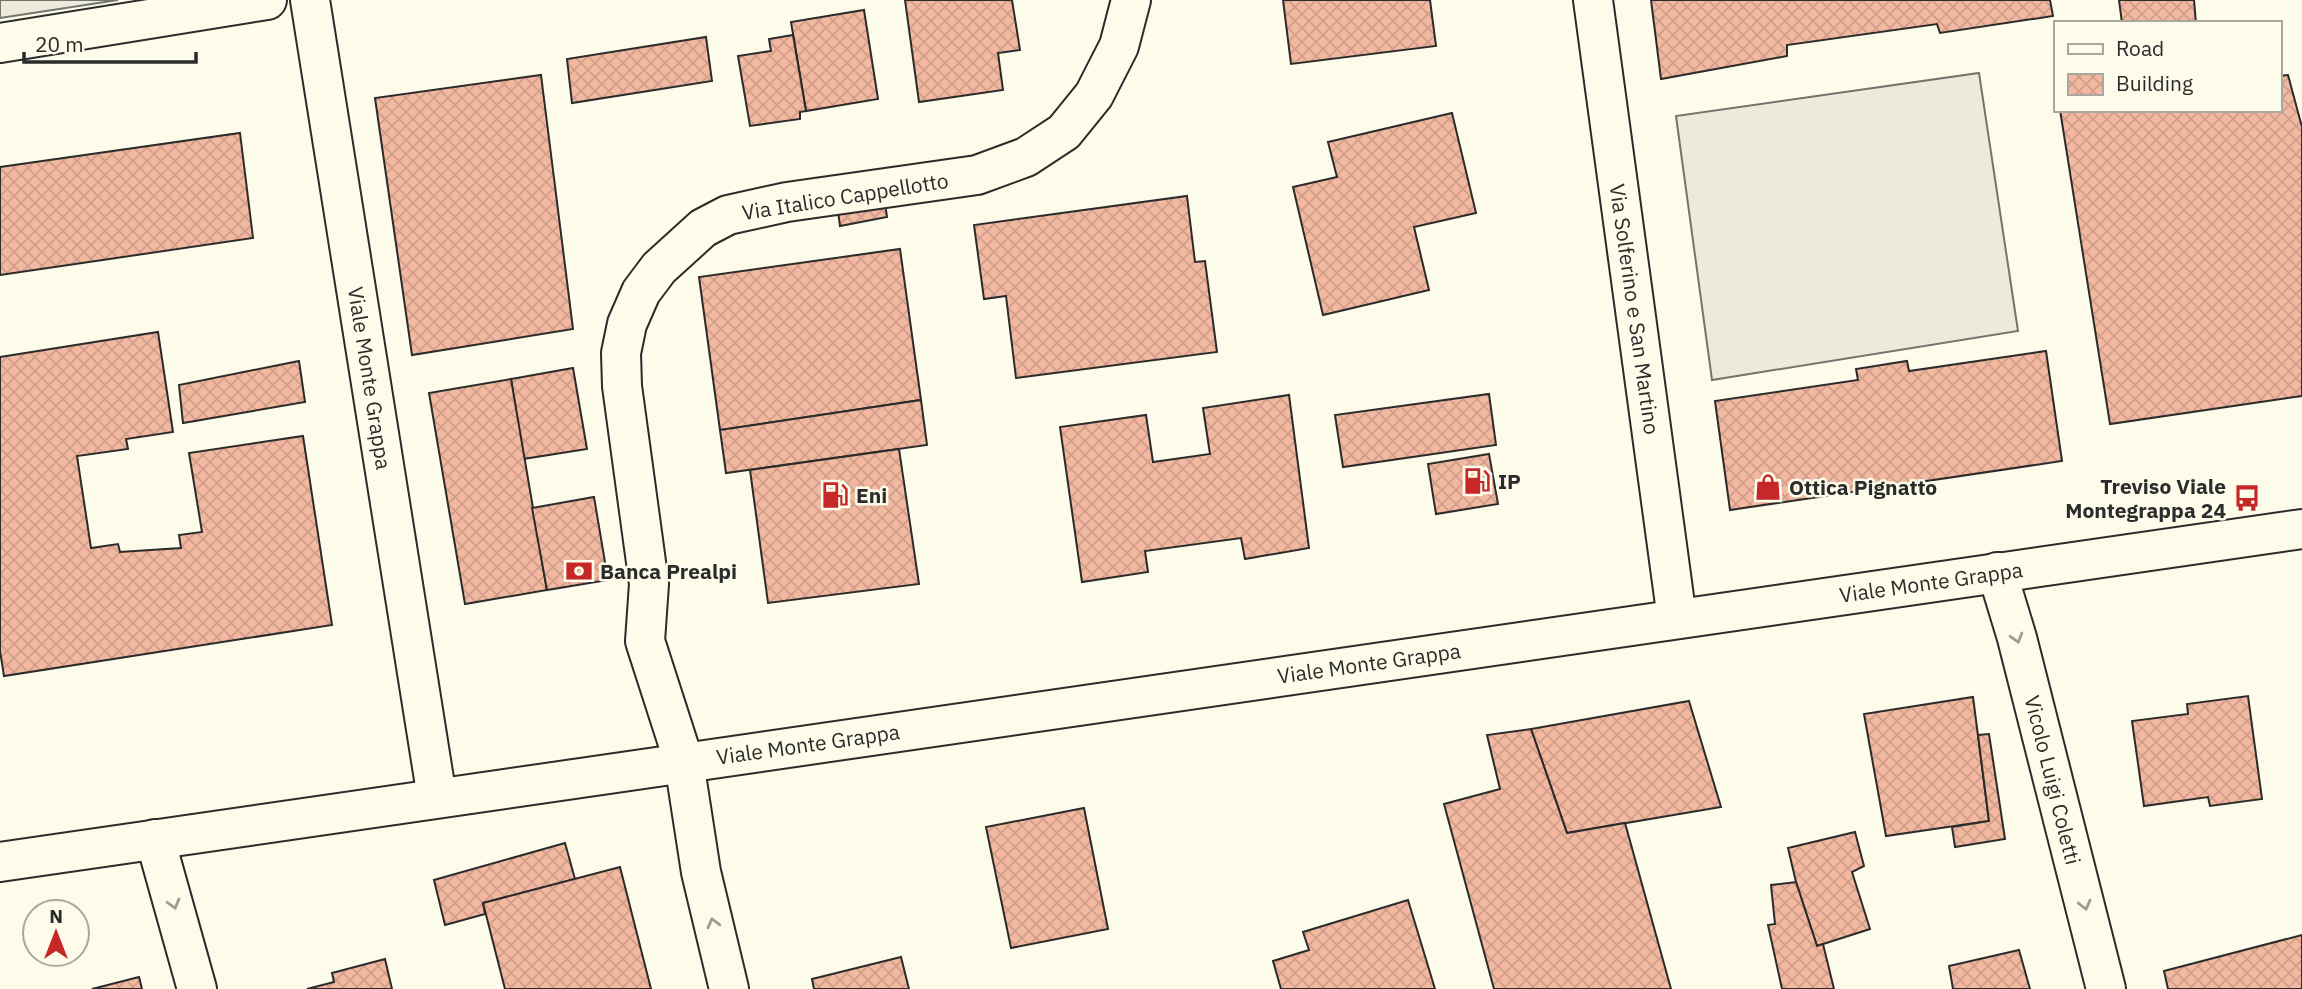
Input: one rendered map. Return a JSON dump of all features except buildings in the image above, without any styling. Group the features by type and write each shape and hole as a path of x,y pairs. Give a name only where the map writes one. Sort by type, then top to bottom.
{"street":[{"path":"0,43 267,0"},
{"name":"Viale Monte Grappa","path":"310,0 437,798"},
{"name":"Via Italico Cappellotto","path":"729,989 701,872 684,762 646,653 649,584 622,386 621,353 626,324 641,292 659,268 680,246 703,228 728,215 787,202 977,176 1027,158 1064,132 1094,95 1119,46 1131,0"},
{"name":"Via Solferino e San Martino","path":"1593,0 1677,619"},
{"name":"Viale Monte Grappa","path":"0,862 2302,529"},
{"name":"Vicolo Luigi Coletti","path":"1997,572 2017,638 2106,989"},
{"path":"155,839 197,989"}],"shaded area":[{"path":"0,0 118,0 0,18"},
{"path":"1979,73 2018,331 1712,380 1676,116"}],"place":[{"name":"IP","path":"1477,481"},
{"name":"Ottica Pignatto","path":"1768,487"},
{"name":"Eni","path":"835,495"},
{"name":"Treviso Viale Montegrappa 24","path":"2247,498"},
{"name":"Banca Prealpi","path":"579,571"}]}
